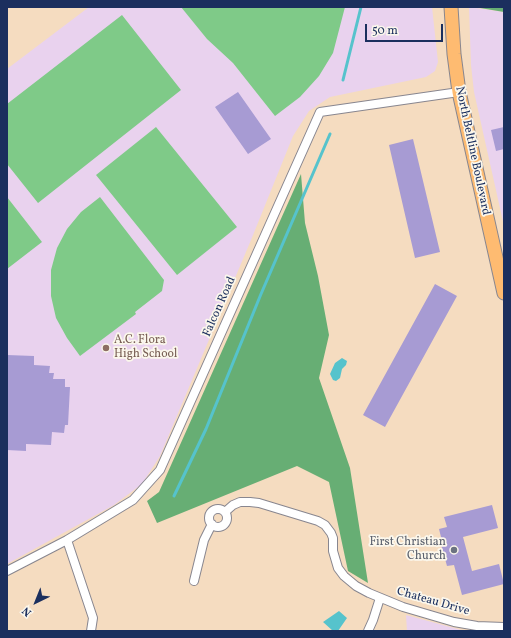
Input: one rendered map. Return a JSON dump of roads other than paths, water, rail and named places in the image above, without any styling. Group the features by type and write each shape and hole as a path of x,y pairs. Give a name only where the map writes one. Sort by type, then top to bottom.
{"main road":[{"name":"North Beltline Boulevard","path":"451,7 454,54 459,92 504,293"}],"street":[{"name":"Falcon Road","path":"7,571 67,540 133,500 160,470 320,112 459,92"},
{"name":"Chateau Drive","path":"225,512 233,505 240,502 259,503 318,521 324,524 331,532 333,538 333,552 338,568 344,576 356,586 403,607 454,622 477,626 504,627"},
{"name":"Chateau Drive","path":"194,581 204,540 212,524 209,516 212,511 217,509 225,512"},
{"name":"Chateau Drive","path":"212,524 217,526 223,525 226,520 225,512"},
{"path":"67,540 93,618 91,631"},
{"name":"Chateau Drive","path":"368,631 380,598"}],"water":[{"path":"342,358 347,361 346,365 342,369 340,378 336,381 333,380 330,374 335,363"},
{"path":"339,611 347,618 338,631 333,631 323,622"}],"waterway":[{"path":"343,80 361,7"},
{"path":"174,496 206,429 261,294 330,134"}],"place":[{"name":"A.C. Flora High School","path":"106,348"},
{"name":"First Christian Church","path":"454,550"}]}
